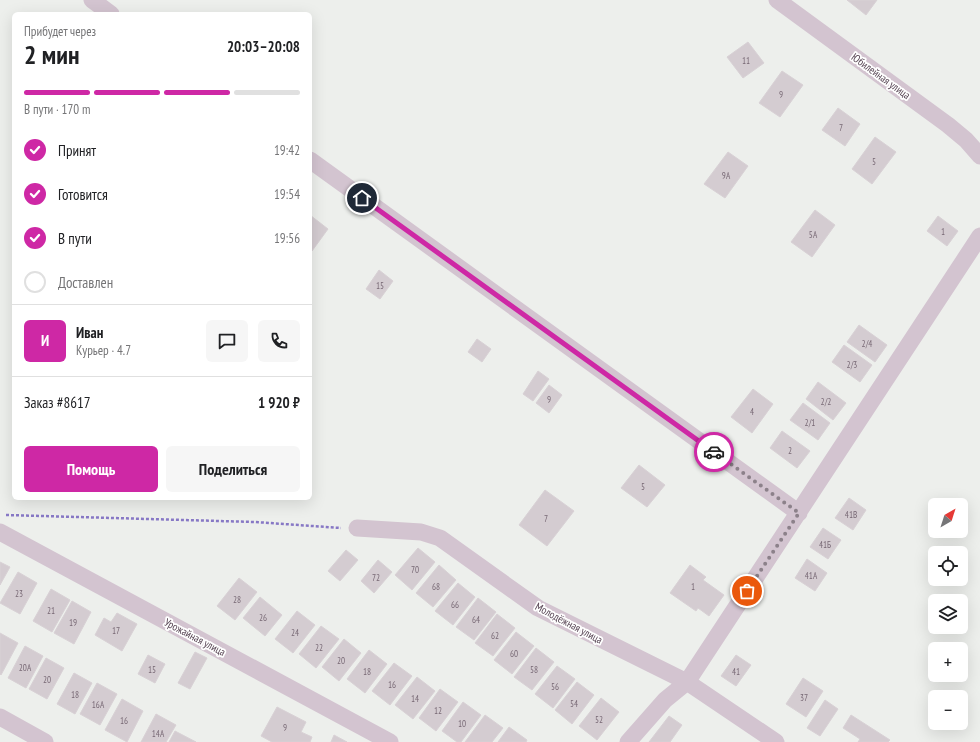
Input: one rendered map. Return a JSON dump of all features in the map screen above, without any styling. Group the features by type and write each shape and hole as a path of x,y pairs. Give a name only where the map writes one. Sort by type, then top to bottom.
{"street":[{"path":"92,0 108,12"},
{"name":"Юбилейная улица","path":"777,0 948,125 966,140 980,156"},
{"path":"312,161 799,513"},
{"path":"628,742 665,700 687,682 980,236"},
{"name":"Молодёжная улица","path":"357,528 422,532 440,538 538,608 687,682 776,742"},
{"name":"Урожайная улица","path":"0,532 390,742"},
{"path":"0,717 45,742"}],"path":[{"path":"0,515 248,522 357,528"}],"building":[{"path":"847,0 877,0 866,15"},
{"path":"748,42 764,63 743,78 727,57"},
{"path":"782,71 803,85 780,117 759,103"},
{"path":"838,108 860,124 845,146 822,130"},
{"path":"875,137 896,152 872,184 852,169"},
{"path":"728,152 748,166 725,198 704,184"},
{"path":"815,210 835,225 812,257 791,242"},
{"path":"938,216 958,231 947,246 927,231"},
{"path":"312,217 328,229 312,251"},
{"path":"379,270 393,281 380,299 366,289"},
{"path":"859,325 887,345 875,362 847,342"},
{"path":"477,339 491,349 482,362 468,352"},
{"path":"844,345 872,365 860,382 832,362"},
{"path":"538,371 549,379 533,401 523,394"},
{"path":"818,382 846,403 833,420 806,399"},
{"path":"549,385 562,395 549,413 536,403"},
{"path":"753,389 773,404 752,433 731,417"},
{"path":"803,403 830,423 818,440 790,420"},
{"path":"782,431 810,451 797,468 770,448"},
{"path":"639,465 665,485 647,507 621,488"},
{"path":"545,490 574,511 547,546 519,525"},
{"path":"849,498 866,510 853,530 835,518"},
{"path":"823,528 841,540 828,559 810,547"},
{"path":"418,548 435,562 412,590 395,575"},
{"path":"346,550 358,560 340,581 328,571"},
{"path":"807,559 827,573 815,591 795,578"},
{"path":"378,560 392,572 374,593 361,581"},
{"path":"0,562 10,567 0,585"},
{"path":"439,565 456,580 433,607 416,593"},
{"path":"690,565 706,577 703,580 724,595 709,616 698,608 696,611 670,593"},
{"path":"18,572 37,583 20,614 0,603"},
{"path":"239,578 257,592 235,620 217,606"},
{"path":"458,583 475,597 453,625 435,611"},
{"path":"51,589 70,600 52,632 33,621"},
{"path":"260,597 282,615 265,636 243,618"},
{"path":"478,598 496,612 474,640 456,627"},
{"path":"72,601 91,612 74,644 54,633"},
{"path":"297,611 315,625 293,653 275,639"},
{"path":"117,613 137,624 122,651 95,635 104,618 111,622"},
{"path":"497,614 515,628 493,656 475,643"},
{"path":"321,626 339,639 316,668 299,654"},
{"path":"516,632 534,646 512,674 494,660"},
{"path":"0,633 18,643 1,675 0,674"},
{"path":"344,639 361,653 339,681 322,667"},
{"path":"25,646 43,656 26,688 8,678"},
{"path":"536,648 554,662 532,690 514,677"},
{"path":"369,650 387,664 365,693 347,679"},
{"path":"195,652 207,658 190,689 178,683"},
{"path":"148,655 165,664 155,683 138,674"},
{"path":"736,655 751,665 736,686 721,676"},
{"path":"46,658 64,668 47,699 29,689"},
{"path":"394,663 412,676 390,705 372,691"},
{"path":"557,666 575,679 553,708 535,694"},
{"path":"74,673 92,683 75,714 57,704"},
{"path":"417,677 435,691 413,719 395,705"},
{"path":"803,678 823,691 806,717 786,704"},
{"path":"577,682 594,695 572,724 555,710"},
{"path":"97,683 117,694 100,725 80,714"},
{"path":"440,689 458,702 436,731 419,718"},
{"path":"601,698 619,712 597,740 579,726"},
{"path":"122,699 143,711 127,742 105,730"},
{"path":"825,700 838,709 820,736 807,728"},
{"path":"463,702 481,715 461,742 457,742 442,731"},
{"path":"277,707 306,722 301,732 312,737 310,742 272,742 261,736"},
{"path":"156,714 176,725 166,742 141,742"},
{"path":"485,715 503,728 492,742 465,742"},
{"path":"851,715 890,740 888,742 858,742 860,739 843,728"},
{"path":"669,716 682,725 670,742 649,742"},
{"path":"509,727 527,740 526,742 498,742"},
{"path":"175,731 196,742 169,742"},
{"path":"334,735 347,742 331,742"}],"way so far":[{"path":"714,452 799,513 747,591"}],"route":[{"path":"362,198 714,452"}]}
